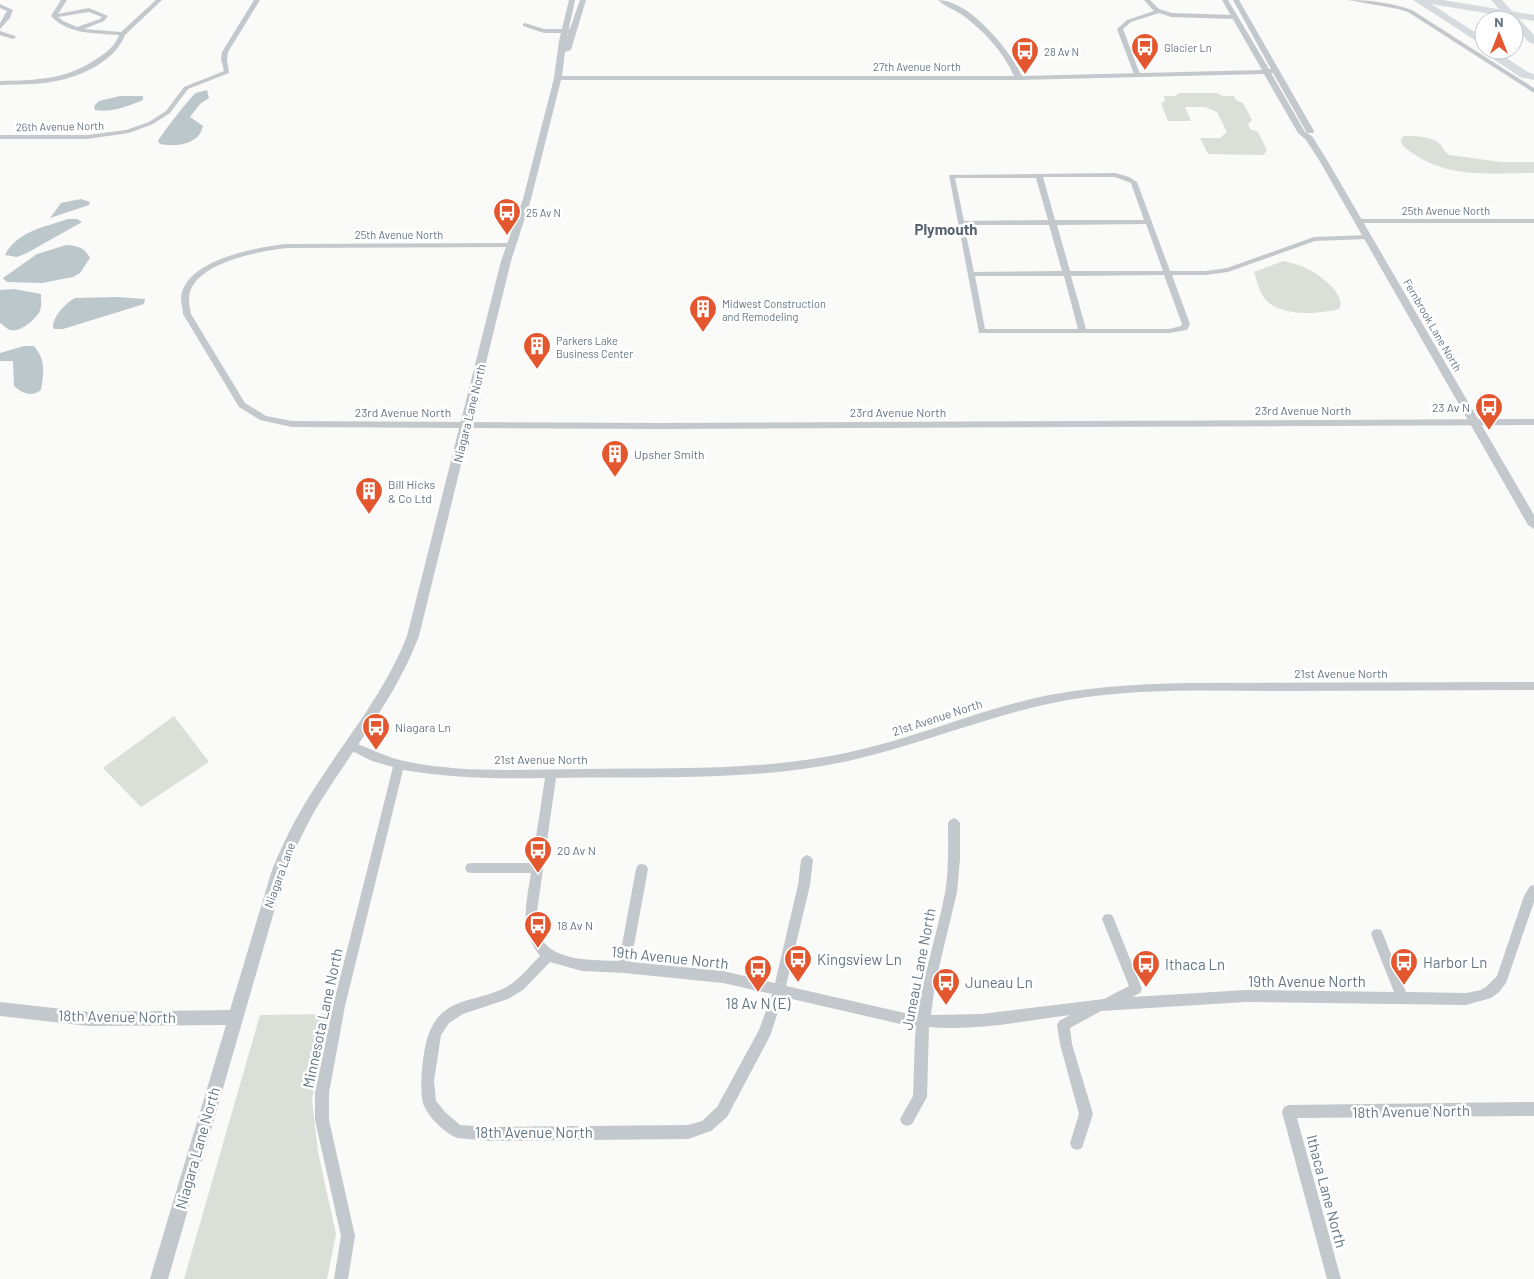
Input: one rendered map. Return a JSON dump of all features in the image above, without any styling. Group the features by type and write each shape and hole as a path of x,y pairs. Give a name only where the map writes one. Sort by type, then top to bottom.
{"highway":[{"path":"1418,0 1474,37"},
{"path":"1425,0 1477,4 1534,12"},
{"path":"1496,0 1534,42"},
{"path":"1515,3 1534,23"},
{"path":"1477,4 1534,18"},
{"path":"1448,20 1454,28 1474,41"},
{"path":"1502,60 1524,75 1534,77"},
{"path":"1509,60 1534,77"}],"street":[{"path":"0,27 10,10 0,5 2,0"},
{"path":"54,16 64,0"},
{"path":"0,83 59,79 96,62 120,41 122,34 159,0"},
{"name":"26th Avenue North","path":"0,137 87,137 113,135 151,123 168,112 186,88 227,72 224,59 225,52 257,0"},
{"name":"Niagara Lane North","path":"559,73 572,0"},
{"name":"Niagara Lane North","path":"352,746 388,692 414,636 511,245 527,199 559,73 583,0"},
{"path":"941,0 959,8 976,22 1012,62 1018,78"},
{"path":"1147,0 1160,11 1179,16 1235,17"},
{"name":"Fernbrook Lane North","path":"1225,0 1302,134 1309,138 1368,237 1534,525"},
{"name":"Fernbrook Lane North","path":"1236,0 1311,133 1309,138"},
{"path":"1351,0 1399,7 1410,11 1534,91"},
{"path":"54,16 89,10 105,16 102,20 78,29"},
{"path":"1137,74 1120,29 1129,21 1160,11"},
{"path":"54,16 61,22 78,29 122,34"},
{"path":"525,25 544,31 574,31"},
{"path":"0,33 13,37"},
{"name":"27th Avenue North","path":"559,73 1018,78 1266,72 1276,70"},
{"path":"1039,175 1083,331"},
{"path":"1115,175 1128,178 1134,182 1149,222 1186,324 1184,328 1177,331 982,332 952,176 1115,175"},
{"name":"25th Avenue North","path":"1358,221 1534,221"},
{"path":"961,223 1149,222"},
{"path":"971,274 1206,273 1228,270 1314,239 1368,237"},
{"name":"25th Avenue North","path":"263,418 242,405 236,397 187,314 184,306 185,296 196,278 218,263 244,252 287,246 511,245"},
{"name":"23rd Avenue North","path":"263,418 277,422 308,425 1534,422"},
{"name":"21st Avenue North","path":"352,746 368,756 399,765 448,771 551,773 717,772 797,766 882,749 1032,703 1085,693 1129,688 1175,686 1534,686"},
{"name":"Niagara Lane","path":"235,1018 271,894 290,844 310,806 352,746"},
{"name":"Minnesota Lane North","path":"341,1279 348,1236 322,1120 322,1093 339,1006 399,765"},
{"path":"548,956 536,941 532,928 531,911 551,773"},
{"name":"Juneau Lane North","path":"907,1118 920,1097 923,1020 929,984 951,892 954,859 954,823"},
{"name":"18th Avenue North","path":"548,956 519,986 504,994 459,1009 445,1019 435,1033 427,1081 430,1104 440,1117 456,1131 490,1134 688,1132 706,1126 722,1112 765,1032 779,991 804,885 807,860"},
{"path":"472,868 538,868"},
{"path":"624,967 642,869"},
{"name":"19th Avenue North","path":"548,956 582,965 624,967 723,978 867,1011 923,1020 981,1020 1101,1005 1246,996 1466,999 1482,996 1494,990 1502,979 1530,896 1534,890"},
{"path":"1077,1143 1086,1114 1066,1044 1064,1025 1136,989 1108,919"},
{"path":"1377,934 1402,998"},
{"name":"18th Avenue North","path":"0,1009 90,1019 235,1018"},
{"name":"Niagara Lane North","path":"159,1279 235,1018"},
{"name":"18th Avenue North","path":"1289,1112 1534,1109"},
{"name":"Ithaca Lane North","path":"1289,1112 1334,1279"}],"shaded area":[{"path":"207,90 209,98 200,104 190,117 203,126 197,137 180,145 160,144 158,141 188,101 196,93"},
{"path":"1179,93 1216,93 1223,96 1234,96 1236,100 1243,103 1252,120 1248,124 1250,129 1258,132 1267,150 1264,155 1208,154 1200,138 1220,138 1227,132 1217,112 1205,107 1185,107 1191,121 1168,121 1161,103 1165,101 1164,96 1175,96"},
{"path":"120,96 143,96 143,100 113,110 95,110 94,106 99,101"},
{"path":"1404,136 1424,137 1438,142 1449,155 1501,162 1534,162 1534,173 1481,173 1449,169 1417,156 1402,145 1401,139"},
{"path":"81,199 90,202 89,205 50,218 61,203"},
{"path":"68,219 77,219 82,222 27,253 17,257 5,255 10,247 24,235"},
{"path":"66,245 80,248 90,258 80,273 73,277 42,283 7,282 3,278 37,254"},
{"path":"1283,261 1304,267 1328,282 1339,296 1339,309 1312,313 1292,312 1282,310 1267,301 1261,292 1254,272"},
{"path":"14,289 41,294 41,302 40,311 35,318 27,325 14,330 0,323 0,290"},
{"path":"118,297 145,299 144,304 63,329 54,329 53,327 55,319 61,310 75,298"},
{"path":"24,346 34,346 41,356 42,362 41,390 30,394 24,393 14,386 13,361 0,361 0,353"},
{"path":"174,716 209,762 141,807 103,768"},
{"path":"329,1014 312,1100 318,1152 336,1234 327,1279 184,1279 260,1015"}],"place":[{"name":"Glacier Ln","path":"1145,71"},
{"name":"28 Av N","path":"1025,75"},
{"name":"25 Av N","path":"507,236"},
{"name":"Midwest Construction and Remodeling","path":"703,333"},
{"name":"Parkers Lake Business Center","path":"537,370"},
{"name":"23 Av N","path":"1489,431"},
{"name":"Upsher Smith","path":"615,478"},
{"name":"Bill Hicks & Co Ltd","path":"369,515"},
{"name":"Niagara Ln","path":"376,751"},
{"name":"20 Av N","path":"538,874"},
{"name":"18 Av N","path":"538,949"},
{"name":"Kingsview Ln","path":"798,983"},
{"name":"Harbor Ln","path":"1404,986"},
{"name":"Ithaca Ln","path":"1146,988"},
{"name":"18 Av N (E)","path":"758,993"},
{"name":"Juneau Ln","path":"946,1006"}],"district":[{"name":"Plymouth","path":"946,229"}]}
